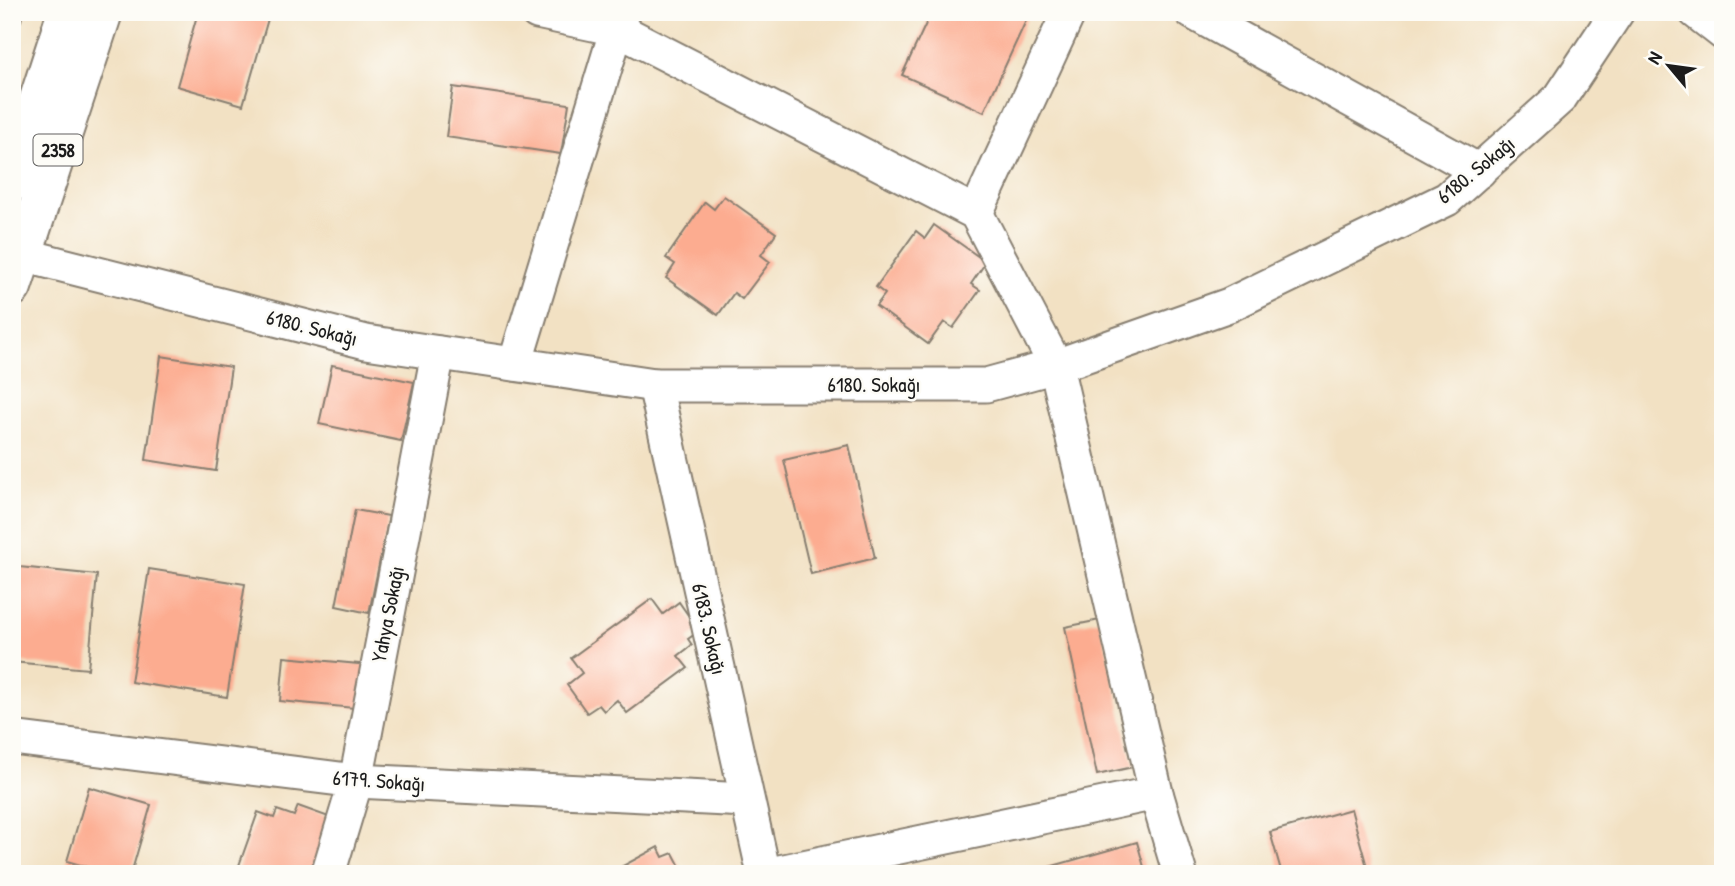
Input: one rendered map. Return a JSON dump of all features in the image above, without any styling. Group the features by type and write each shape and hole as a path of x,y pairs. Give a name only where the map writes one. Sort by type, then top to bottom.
{"main road":[{"path":"12,182 19,141 67,12"},
{"name":"2358","path":"18,271 103,12"}],"street":[{"path":"537,12 619,20 976,213 1056,366 1156,793 1180,874"},
{"path":"976,213 1069,12"},
{"path":"1192,12 1479,171"},
{"name":"6180. Sokağı","path":"18,271 366,342 655,385 986,386 1056,366 1228,305 1447,199 1560,98 1618,12"},
{"path":"1696,12 1723,33"},
{"path":"515,364 619,20"},
{"name":"Yahya Sokağı","path":"328,874 356,781 438,353"},
{"name":"6183. Sokağı","path":"655,385 764,874"},
{"name":"6179. Sokağı","path":"12,738 356,781 747,800"},
{"path":"770,874 1156,793"}],"building":[{"path":"12,12 23,12 21,21 12,19"},
{"path":"198,12 270,12 243,105 177,86"},
{"path":"923,12 1030,12 984,112 902,75 930,15"},
{"path":"453,87 569,104 561,154 446,137"},
{"path":"724,196 776,233 761,255 770,262 742,299 734,293 718,315 666,278 675,264 666,258 705,202 714,209"},
{"path":"934,225 986,262 971,284 980,290 953,328 944,322 928,344 876,306 885,294 876,287 916,231 925,238"},
{"path":"161,356 231,367 216,471 146,460"},
{"path":"332,365 414,382 401,441 319,424"},
{"path":"849,445 875,558 811,574 784,460"},
{"path":"355,510 389,516 369,613 336,606"},
{"path":"19,567 97,575 88,669 12,662"},
{"path":"149,569 245,584 227,697 131,682"},
{"path":"652,599 663,614 679,602 699,631 688,639 692,645 678,656 688,668 627,713 617,700 604,711 599,705 587,713 567,685 582,673 571,658"},
{"path":"1100,620 1133,767 1097,775 1065,627"},
{"path":"284,657 369,665 365,709 280,701"},
{"path":"89,787 151,805 131,874 111,874 67,861"},
{"path":"298,806 329,817 324,831 334,834 320,874 236,874 258,812 274,818 277,810 294,816"},
{"path":"1351,809 1369,874 1282,874 1270,832"},
{"path":"1137,842 1146,874 1028,874 1028,873"},
{"path":"658,847 663,857 673,853 684,874 608,874"}]}
